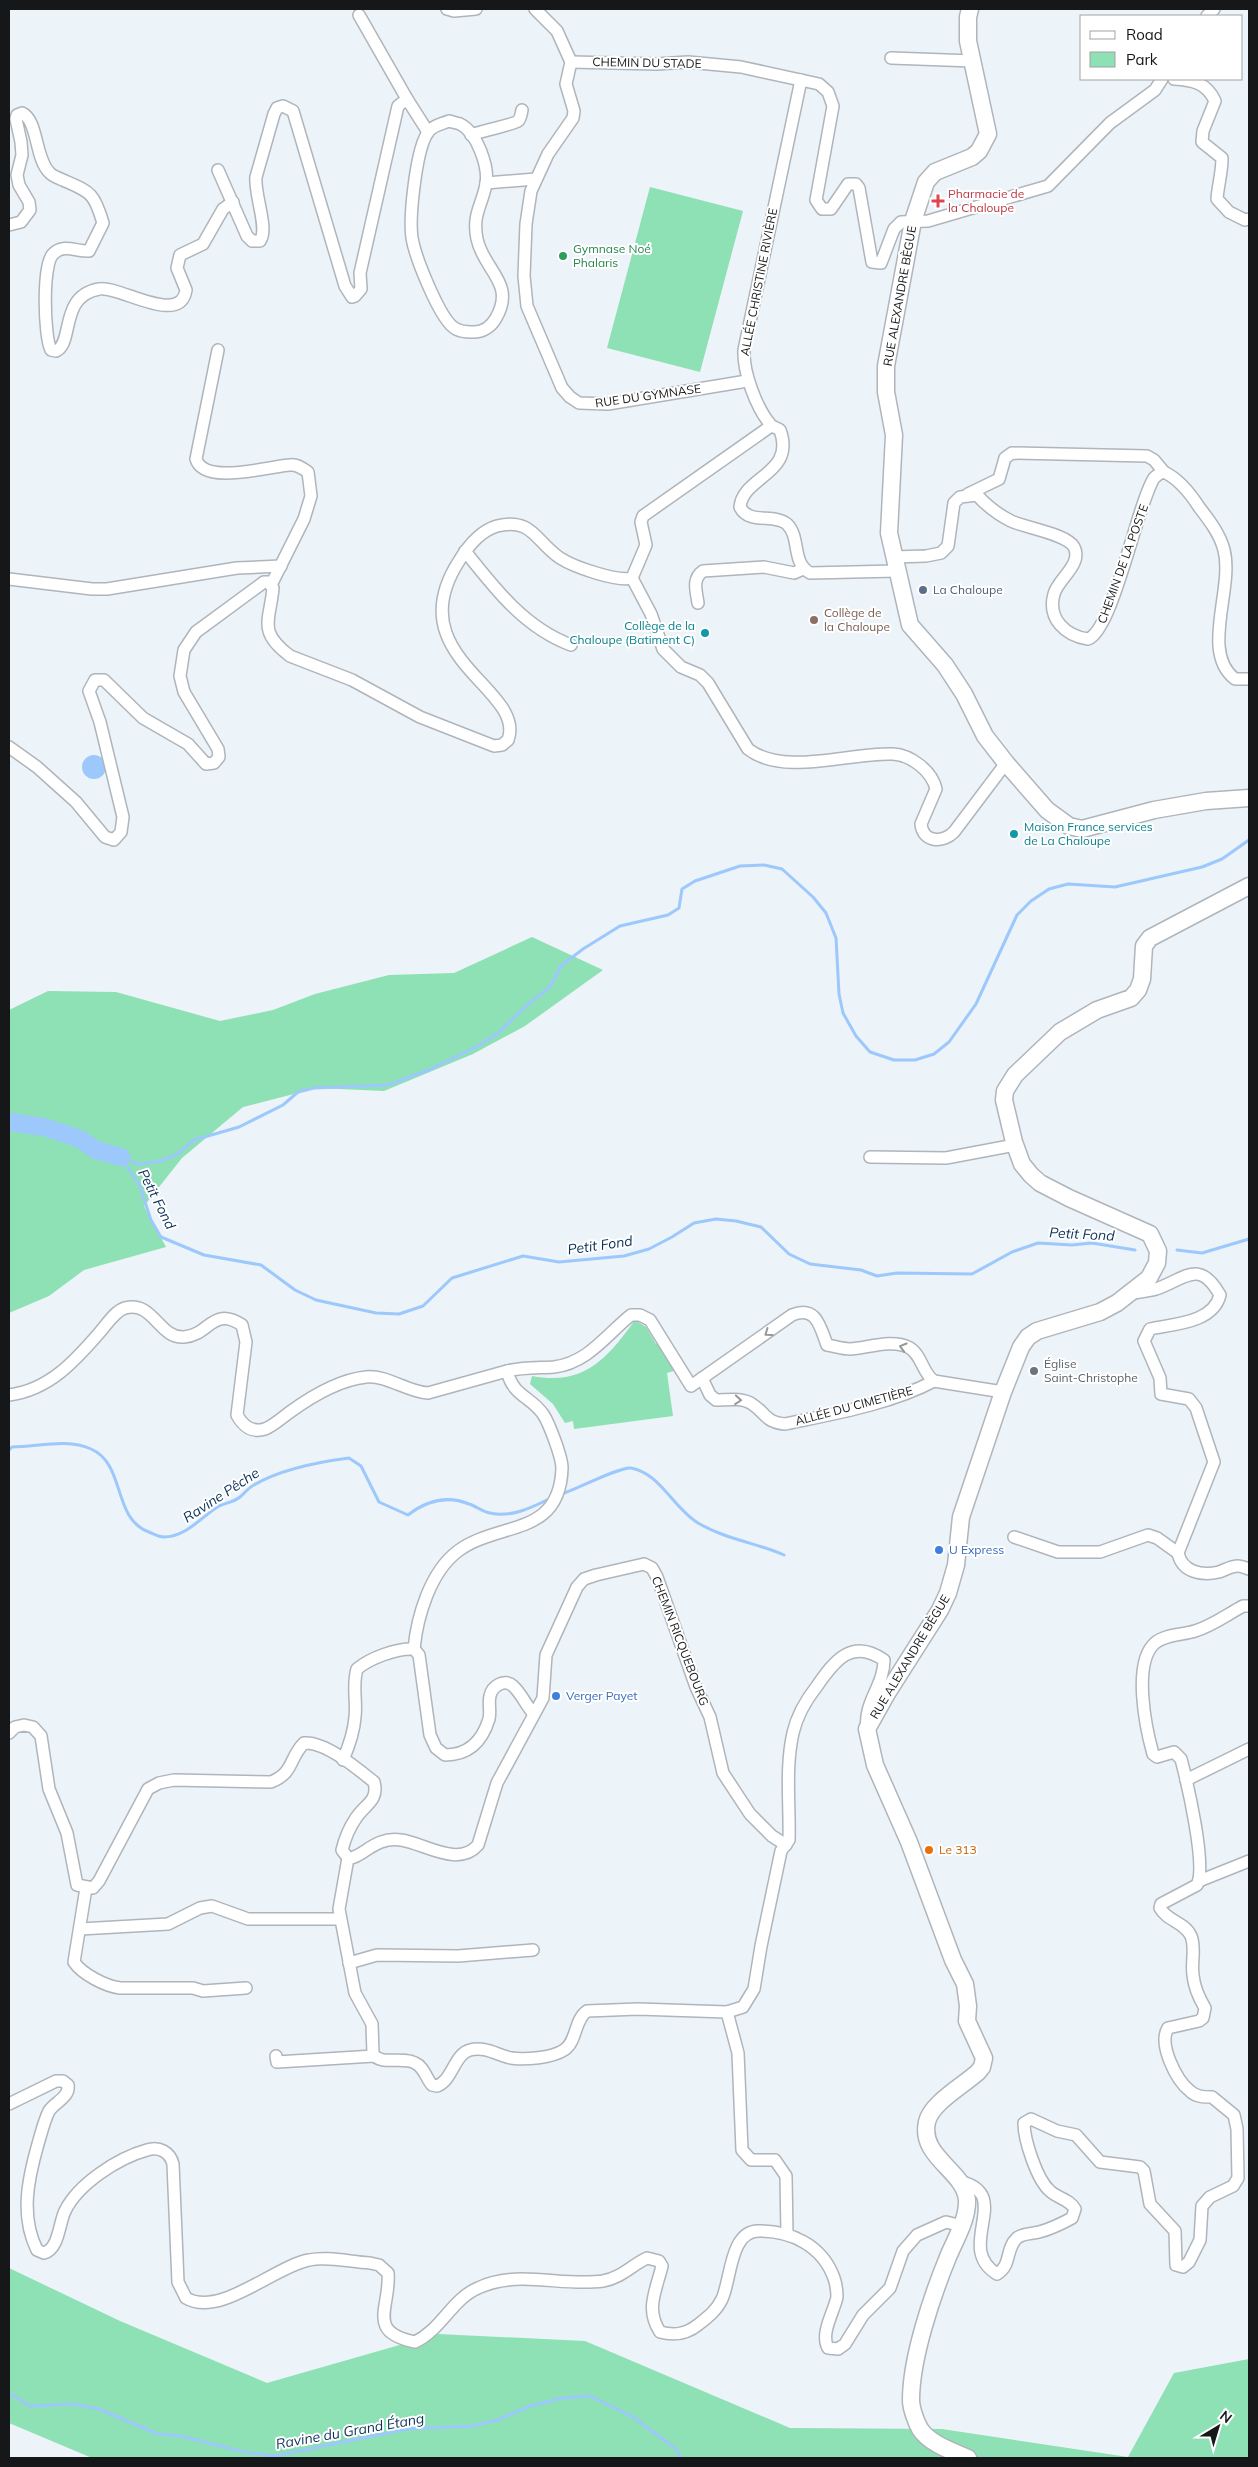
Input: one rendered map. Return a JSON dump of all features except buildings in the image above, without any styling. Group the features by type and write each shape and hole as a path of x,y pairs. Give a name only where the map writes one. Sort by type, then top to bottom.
{"main road":[{"name":"RUE ALEXANDRE BÈGUE","path":"970,9 968,41 988,134 979,151 972,157 931,176 918,201 886,366 886,392 894,435 888,533 910,625 944,665 964,694 985,736 1006,763 1047,810 1069,826 1082,829 1154,810 1206,801 1249,798"},
{"name":"RUE ALEXANDRE BÈGUE","path":"968,2458 939,2445 927,2436 921,2429 910,2402 916,2362 928,2316 938,2281 962,2226 967,2201 957,2181 936,2156 929,2144 926,2133 927,2121 932,2110 978,2072 982,2067 984,2058 973,2040 967,2021 968,2006 965,1984 953,1960 909,1842 875,1765 867,1729 940,1610 948,1592 956,1565 962,1517 1003,1392 1021,1347 1028,1337 1047,1327 1100,1312 1131,1293 1149,1278 1157,1263 1158,1251 1150,1234 1040,1183 1022,1164 1015,1145 1004,1100 1005,1091 1015,1075 1060,1032 1097,1010 1131,998 1138,990 1142,979 1144,946 1150,938 1249,886"}],"street":[{"path":"447,9 454,11 476,9"},
{"path":"486,184 536,179 553,144 573,118 574,111 566,84 571,62 557,31 535,9"},
{"path":"359,15 428,132"},
{"path":"891,58 973,61"},
{"name":"CHEMIN DU STADE","path":"571,62 657,64 688,62 741,67 820,84 825,88 833,106 816,194 818,206 822,209 831,209 848,184 856,184 859,188 872,262 876,264 881,263 898,224 913,221"},
{"name":"ALLÉE CHRISTINE RIVIÈRE","path":"801,80 744,350 744,363 748,381 771,426 780,430 783,439 783,451 771,471 744,494 740,507 743,513 751,516 785,522 790,528 799,563 803,569"},
{"path":"913,221 928,222 991,205 1048,186 1110,123 1154,90 1161,80"},
{"path":"1180,80 1200,83 1211,92 1214,101 1202,131 1202,142 1222,158 1222,175 1217,200 1229,212 1245,220 1249,219"},
{"path":"218,170 247,236 252,241 260,241 263,234 255,187 256,177 277,108 289,107 294,110 345,286 352,297 355,296 361,289 360,273 398,106 407,99"},
{"path":"471,135 491,128 515,124 520,120 522,110"},
{"path":"9,225 21,222 30,210 29,202 18,185 17,175 22,155 16,119 17,114 22,113 29,117 42,162 48,172 81,187 89,193 103,223 89,251 62,248 53,254 49,260 46,273 48,339 51,350 56,351 63,345 74,306 87,293 100,288 115,289 156,305 170,305 179,302 184,297 186,290 177,268 180,255 203,244 224,209 233,202"},
{"path":"449,122 460,124 471,135 479,149 486,184 475,219 477,240 503,289 502,301 493,324 482,331 472,332 456,329 445,318 423,274 412,238 411,206 421,147 428,132 435,126 449,122"},
{"name":"RUE DU GYMNASE","path":"536,179 531,191 526,224 524,276 527,306 562,388 570,397 579,403 608,404 748,381"},
{"path":"218,350 196,459 198,464 201,468 210,471 235,473 291,464 301,467 308,472 311,496 304,519 271,585 273,591 267,613 270,634 282,650 290,656 352,680 420,716 494,746 502,745 508,740 510,727 500,704 455,654 444,630 443,617 447,585 452,571 465,551 478,536 492,527 508,523 530,530 564,560 619,579 632,578"},
{"path":"771,426 644,516 641,522 646,545 632,578 650,614 663,649 671,659 682,667 700,675 708,683 748,749 755,754 780,761 808,762 893,754 910,760 926,772 936,789 921,824 922,830 928,838 941,841 947,839 1006,763"},
{"path":"698,603 695,583 697,576 704,571 764,567 794,573 803,569 810,573 894,564 941,553 948,546 954,503 960,497 1000,479 1005,458 1012,453 1147,456 1154,460 1164,472 1172,476 1189,492 1218,534 1224,549 1226,577 1218,652 1221,664 1228,674 1235,680 1249,679"},
{"name":"CHEMIN DE LA POSTE","path":"968,494 977,495 1010,521 1067,539 1071,543 1076,556 1072,567 1054,594 1053,609 1058,623 1066,633 1076,638 1088,639 1099,632 1120,578 1154,478 1164,472"},
{"path":"465,551 494,588 518,612 540,630 571,645"},
{"path":"9,579 92,589 108,589 237,568 281,566"},
{"path":"9,748 36,767 76,802 105,838 114,840 121,832 123,817 100,722 89,691 90,686 95,680 104,680 143,718 188,744 206,764 214,763 220,757 218,749 184,692 180,676 184,650 196,632 259,585 264,582 271,585"},
{"path":"870,1157 946,1158 1015,1145"},
{"path":"1131,1293 1156,1289 1185,1274 1200,1274 1213,1283 1220,1295 1218,1306 1205,1315 1193,1320 1150,1329 1144,1341 1160,1378 1161,1394 1189,1399 1196,1408 1214,1462 1178,1553 1180,1562 1187,1568 1200,1573 1217,1572 1237,1566 1249,1568"},
{"path":"9,1395 34,1390 52,1379 77,1359 112,1318 124,1308 136,1307 149,1312 168,1332 182,1337 192,1335 222,1317 231,1318 242,1325 246,1342 237,1415 246,1427 256,1430 266,1428 310,1398 334,1386 366,1377 381,1378 418,1392 428,1393 522,1367 555,1367 577,1360 600,1345 631,1314 640,1315 650,1320 691,1386 792,1315 802,1311 810,1313 817,1318 827,1345 848,1349 896,1344 916,1352 928,1377 934,1381 1003,1392"},
{"path":"414,1650 417,1620 445,1562 470,1544 544,1515 553,1504 557,1494 562,1467 546,1422 543,1415 533,1404 517,1392 510,1383 507,1371"},
{"name":"ALLÉE DU CIMETIÈRE","path":"702,1378 710,1395 716,1400 744,1400 751,1403 771,1422 785,1424 892,1398 917,1390 934,1381"},
{"path":"1014,1537 1058,1552 1100,1552 1148,1535 1157,1538 1178,1553"},
{"name":"CHEMIN RICQUEBOURG","path":"348,1858 356,1857 374,1844 389,1840 403,1840 446,1853 463,1854 475,1848 478,1845 498,1783 543,1698 546,1655 577,1587 584,1579 644,1564 652,1568 696,1687 710,1717 723,1773 750,1814 772,1836 786,1845"},
{"path":"1199,1881 1196,1823 1181,1759 1174,1752 1157,1757 1152,1754 1142,1703 1142,1683 1148,1654 1155,1642 1166,1637 1197,1631 1243,1606 1249,1606"},
{"path":"343,1760 349,1746 356,1716 354,1691 357,1669 364,1664 404,1648 414,1650 419,1655 422,1663 430,1735 436,1748 445,1755 466,1752 474,1745 488,1721 489,1697 492,1690 499,1684 505,1682 512,1685 534,1714"},
{"path":"276,2056 277,2062 374,2056 382,2059 414,2062 422,2068 432,2085 437,2086 444,2083 462,2055 469,2050 488,2050 512,2058 553,2054 564,2050 583,2014 587,2011 727,2012 743,2007 754,1989 781,1851 789,1840 789,1757 797,1722 804,1704 834,1661 842,1656 861,1650 873,1653 884,1660 884,1670 865,1715 867,1729"},
{"path":"9,1733 15,1728 24,1725 33,1727 41,1736 49,1790 67,1832 74,1877 77,1884 86,1888 93,1888 97,1884 144,1794 159,1783 174,1780 270,1782 280,1779 289,1770 299,1748 304,1743 311,1742 343,1760 374,1782 376,1792 372,1801 357,1816 345,1836 342,1850 348,1858 338,1909 355,1994 372,2024 374,2056"},
{"path":"1186,1780 1249,1749"},
{"path":"957,2181 969,2184 985,2201 986,2210 979,2236 982,2258 987,2268 997,2274 1004,2270 1008,2263 1011,2244 1019,2236 1057,2226 1072,2218 1075,2209 1070,2202 1056,2196 1048,2189 1039,2177 1024,2132 1024,2123 1031,2119 1038,2121 1057,2132 1076,2135 1100,2162 1140,2167 1144,2171 1150,2204 1175,2231 1176,2266 1183,2267 1189,2262 1200,2240 1202,2206 1210,2197 1233,2186 1238,2178 1237,2129 1234,2115 1212,2097 1202,2097 1190,2092 1165,2050 1164,2042 1168,2028 1199,2021 1203,2018 1205,2008 1200,2000 1193,1975 1194,1948 1191,1935 1184,1927 1163,1913 1160,1908 1161,1904 1192,1888 1199,1881 1249,1861"},
{"path":"86,1888 74,1962 78,1968 111,1987 193,1988 203,1991 246,1988"},
{"path":"80,1929 168,1924 200,1908 212,1906 248,1919 340,1919"},
{"path":"349,1963 377,1955 458,1956 534,1950"},
{"path":"727,2012 738,2053 742,2150 751,2160 775,2160 786,2176 787,2234"},
{"path":"9,2104 56,2081 63,2081 68,2085 67,2094 50,2110 45,2121 28,2185 26,2199 29,2226 37,2250 44,2253 49,2252 53,2246 65,2211 81,2187 140,2152 154,2148 166,2152 173,2164 178,2282 186,2298 198,2302 224,2298 310,2260 370,2263 379,2265 388,2273 383,2319 386,2328 398,2339 415,2342 433,2331 466,2295 477,2288 519,2278 604,2281 615,2278 647,2258 659,2261 662,2266 651,2311 653,2321 660,2332 669,2334 688,2332 715,2311 722,2299 734,2254 743,2237 755,2231 787,2234 813,2247 831,2271 837,2294 826,2335 826,2343 828,2348 838,2349 845,2344 863,2315 890,2288 903,2251 916,2235 946,2222 962,2226"}],"green space":[{"path":"650,187 743,211 700,372 607,348"},
{"path":"532,937 603,970 525,1026 473,1054 384,1091 317,1088 243,1107 182,1158 144,1206 166,1247 84,1270 49,1296 9,1313 9,1010 48,991 116,992 220,1021 273,1010 315,994 389,975 454,973"},
{"path":"635,1320 646,1327 656,1344 659,1343 677,1370 667,1373 673,1416 574,1429 573,1421 565,1423 553,1404 530,1384 532,1376 566,1377 580,1373 604,1357"},
{"path":"9,2268 120,2321 267,2383 438,2334 585,2341 790,2428 942,2429 1128,2457 1174,2373 1249,2359 1249,2458 92,2458 9,2423"}],"water":[{"path":"94,755 99,756 105,762 105,772 99,778 94,779 89,778 83,772 82,767 83,762 89,756"}],"waterway":[{"path":"121,1157 138,1164 157,1162 176,1155 194,1140 239,1127 283,1105 298,1092 314,1088 388,1085 431,1069 478,1046 498,1033 526,1006 550,987 561,966 583,949 620,926 668,915 679,908 682,889 695,881 740,866 764,865 782,869 813,897 826,913 836,938 839,994 843,1013 856,1036 870,1052 894,1060 915,1060 934,1054 949,1042 976,1004 1017,915 1031,901 1049,889 1068,884 1115,887 1202,867 1222,859 1249,840"},
{"path":"9,1122 44,1127 80,1139 96,1150 121,1157"},
{"name":"Petit Fond","path":"121,1158 139,1184 151,1220 161,1237 204,1255 261,1265 295,1290 316,1300 376,1313 399,1314 423,1306 452,1278 523,1256 559,1262 624,1256 649,1249 694,1223 716,1219 736,1221 761,1227 789,1254 810,1264 861,1270 877,1276 897,1273 972,1274 1012,1252 1038,1243 1072,1245 1092,1243 1135,1250"},
{"name":"Petit Fond","path":"1177,1250 1202,1253 1249,1239"},
{"name":"Ravine Pêche","path":"9,1450 12,1447 62,1444 72,1444 91,1449 102,1456 110,1466 129,1516 137,1525 162,1537 179,1534 219,1506 235,1500 252,1486 265,1479 288,1470 349,1458 361,1466 379,1502 408,1515 429,1503 445,1500 461,1501 487,1512 505,1514 528,1509 549,1499"},
{"name":"Ravine Pêche","path":"559,1495 617,1471 631,1468 641,1471 659,1484 681,1509 698,1523 719,1533 784,1555"},
{"name":"Ravine du Grand Étang","path":"9,2393 30,2406 73,2404 99,2409 158,2434 181,2436 244,2452 275,2456 407,2429 473,2426 497,2420 530,2406 562,2398 590,2396 633,2417 676,2449 681,2458"}],"place":[{"name":"Pharmacie de la Chaloupe","path":"938,201"},
{"name":"Gymnase Noé Phalaris","path":"563,256"},
{"name":"La Chaloupe","path":"923,590"},
{"name":"Collège de la Chaloupe","path":"814,620"},
{"name":"Collège de la Chaloupe (Batiment C)","path":"705,633"},
{"name":"Maison France services de La Chaloupe","path":"1014,834"},
{"name":"Église Saint-Christophe","path":"1034,1371"},
{"name":"U Express","path":"939,1550"},
{"name":"Verger Payet","path":"556,1696"},
{"name":"Le 313","path":"929,1850"}]}
